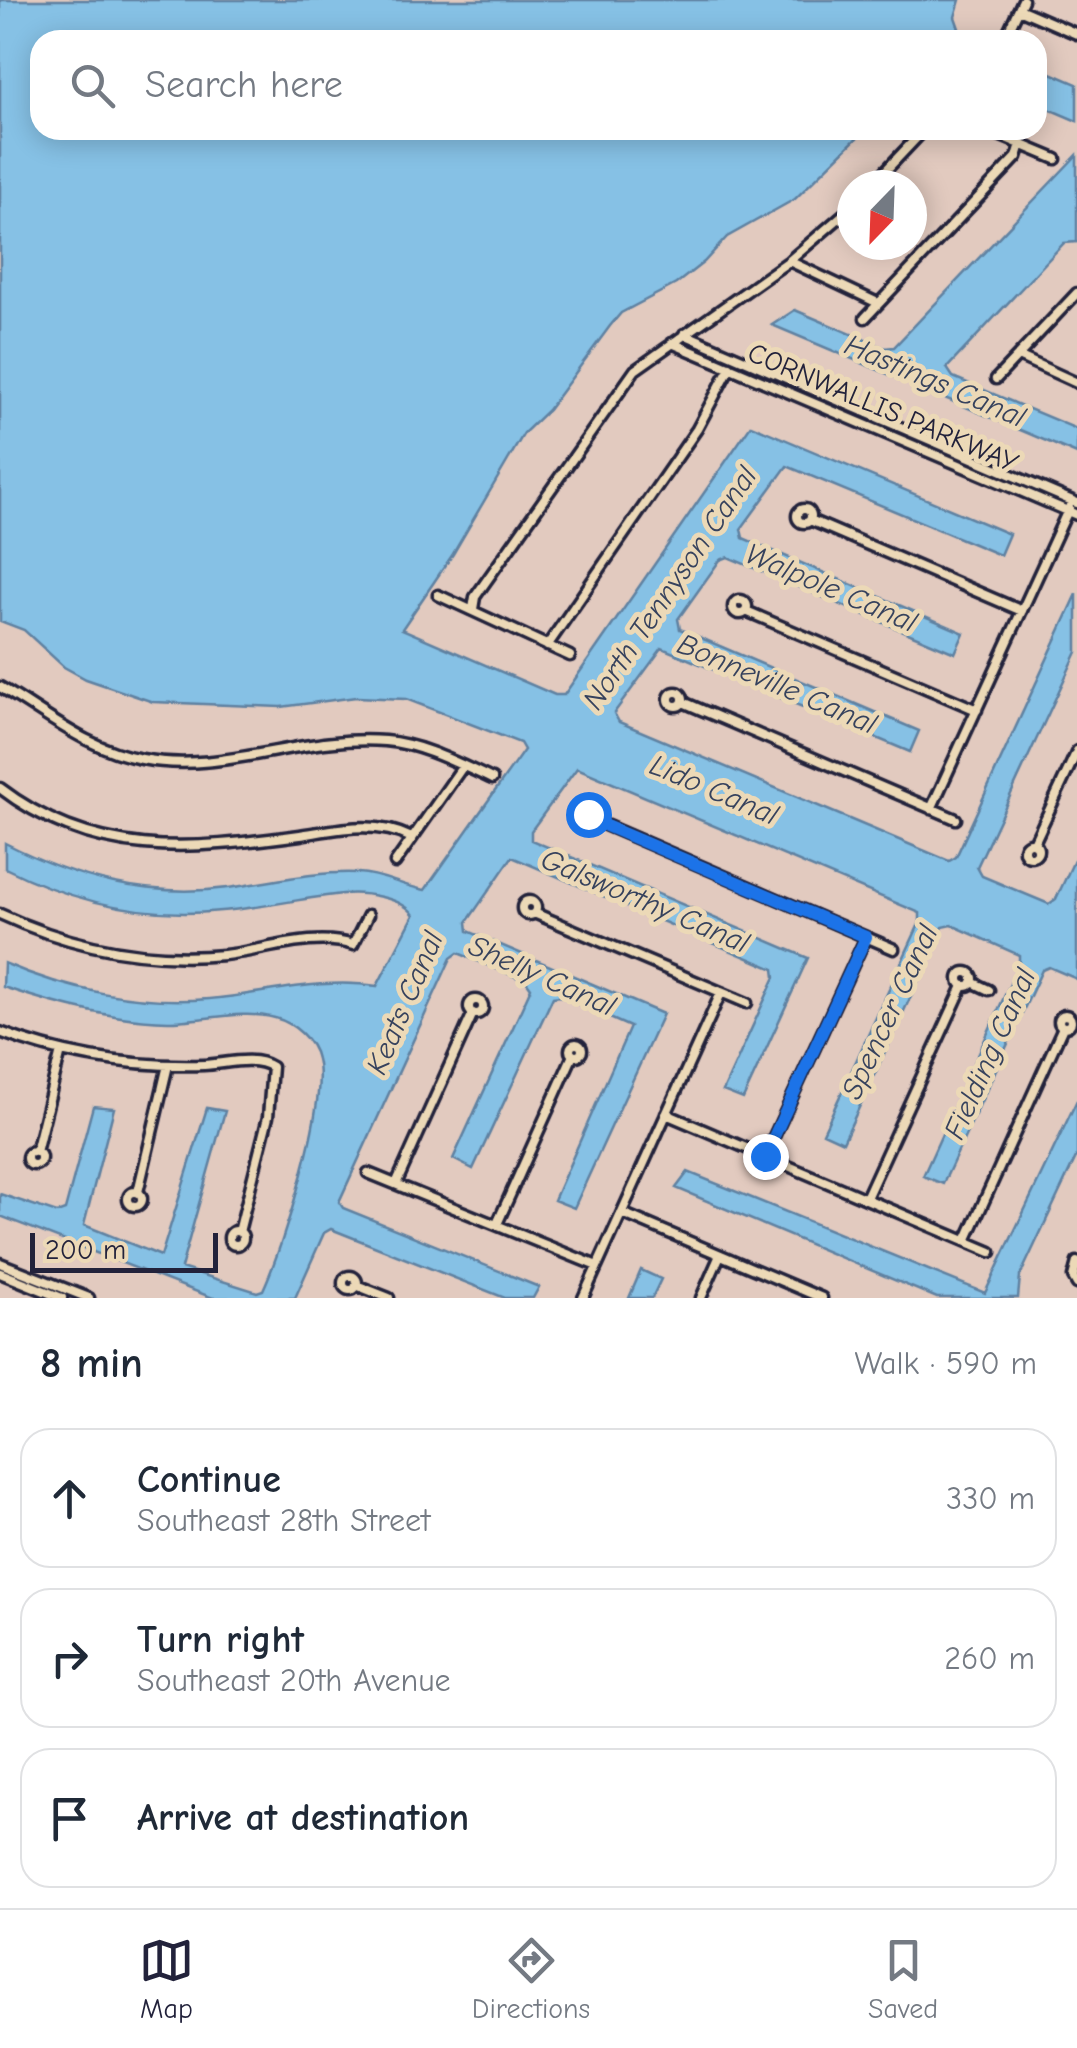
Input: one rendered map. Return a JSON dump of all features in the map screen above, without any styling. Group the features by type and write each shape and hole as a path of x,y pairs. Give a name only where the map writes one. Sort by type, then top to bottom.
{"street":[{"path":"1009,30 1021,4 1077,34"},
{"path":"886,170 915,140"},
{"path":"1011,140 1056,159"},
{"path":"864,318 1016,157 1021,144"},
{"path":"473,610 475,597 626,382 646,360 789,260 837,220"},
{"path":"789,260 878,302"},
{"path":"996,378 1077,293"},
{"name":"CORNWALLIS PARKWAY","path":"684,334 1074,502"},
{"name":"CORNWALLIS PARKWAY","path":"672,343 1077,515"},
{"path":"1018,356 1077,384"},
{"path":"547,646 698,428 730,367"},
{"path":"912,445 916,435"},
{"path":"931,808 1074,502"},
{"path":"810,520 1022,611"},
{"path":"438,595 570,656"},
{"path":"746,611 977,710"},
{"path":"0,687 72,734 139,759 191,763 378,740 415,747 492,778"},
{"path":"682,702 956,819"},
{"path":"1034,844 1077,752"},
{"path":"395,863 463,766"},
{"path":"0,788 77,830 157,848 217,846 365,826 396,830 412,838"},
{"path":"598,822 894,949"},
{"path":"534,913 746,1004"},
{"path":"0,914 73,943 173,956 223,955 334,940 353,945 368,915"},
{"path":"765,1156 866,937"},
{"path":"866,1198 967,984 989,990"},
{"path":"583,1298 721,993"},
{"path":"396,1184 473,1013"},
{"path":"966,1241 1063,1027"},
{"path":"0,1032 62,1051 168,1065 255,1061 272,1067 268,1117 239,1232"},
{"path":"36,1152 62,1051"},
{"path":"497,1224 572,1055"},
{"path":"138,1192 168,1065"},
{"path":"666,1114 991,1252"},
{"path":"368,1173 598,1266"},
{"path":"622,1213 821,1298"},
{"path":"701,1298 720,1255"},
{"path":"1076,1283 1077,1262"},
{"path":"0,1263 88,1298"},
{"path":"0,1273 62,1298"},
{"path":"356,1285 388,1298"}],"water":[{"path":"0,0 960,0 955,17 960,30 30,30 30,140 855,140 795,199 727,237 676,284 621,313 548,410 524,433 453,554 402,629 555,695 564,695 751,425 1009,534 1000,555 787,466 741,529 743,538 964,633 955,653 728,557 720,560 678,619 680,629 919,731 910,752 662,648 614,713 619,722 949,861 956,857 1077,594 1077,652 977,867 982,876 1049,904 1056,899 1077,854 1077,979 1049,967 1042,970 943,1184 923,1176 1019,964 1019,955 952,925 943,927 843,1142 823,1133 920,922 920,913 577,768 531,831 531,840 808,958 743,1099 723,1091 775,977 774,969 512,857 467,922 468,931 663,1014 574,1208 554,1200 630,1027 560,996 553,997 473,1169 453,1159 531,988 526,981 458,953 451,958 339,1202 343,1208 539,1287 533,1298 505,1298 331,1229 324,1233 295,1298 213,1298 0,1216 0,1194 57,1213 65,1210 93,1106 114,1108 84,1225 161,1256 207,1108 225,1111 181,1268 257,1292 263,1290 292,1210 316,1108 317,1059 307,1039 289,1024 263,1016 147,1020 64,1005 3,987 4,963 78,988 157,1000 209,999 335,984 377,986 414,915 392,900 351,894 236,910 137,910 83,899 5,868 5,843 86,876 141,888 228,888 309,875 358,873 425,890 524,750 520,743 406,699 356,697 281,707 153,702 86,679 64,667 24,630 0,621"},
{"path":"1047,71 1077,84 1077,121 1047,108"},
{"name":"Hastings Canal","path":"1077,155 1077,242 1064,243 947,368 953,377 1077,429 1077,454 772,325 795,310 884,348 894,347"},
{"path":"1077,1100 1077,1155 1020,1276 1018,1298 937,1298 676,1188 688,1172 985,1293"},
{"path":"641,1270 661,1279 652,1298 629,1298"}],"route":[{"path":"588,814 595,813 598,822 606,826 866,937 765,1156"}],"water label":[{"name":"North Tennyson Canal","path":"670,588"},
{"name":"Walpole Canal","path":"831,588"},
{"name":"Bonneville Canal","path":"777,684"},
{"name":"Lido Canal","path":"714,790"},
{"name":"Galsworthy Canal","path":"645,901"},
{"name":"Shelly Canal","path":"542,976"},
{"name":"Keats Canal","path":"405,1003"},
{"name":"Spencer Canal","path":"890,1012"},
{"name":"Fielding Canal","path":"990,1054"}]}
